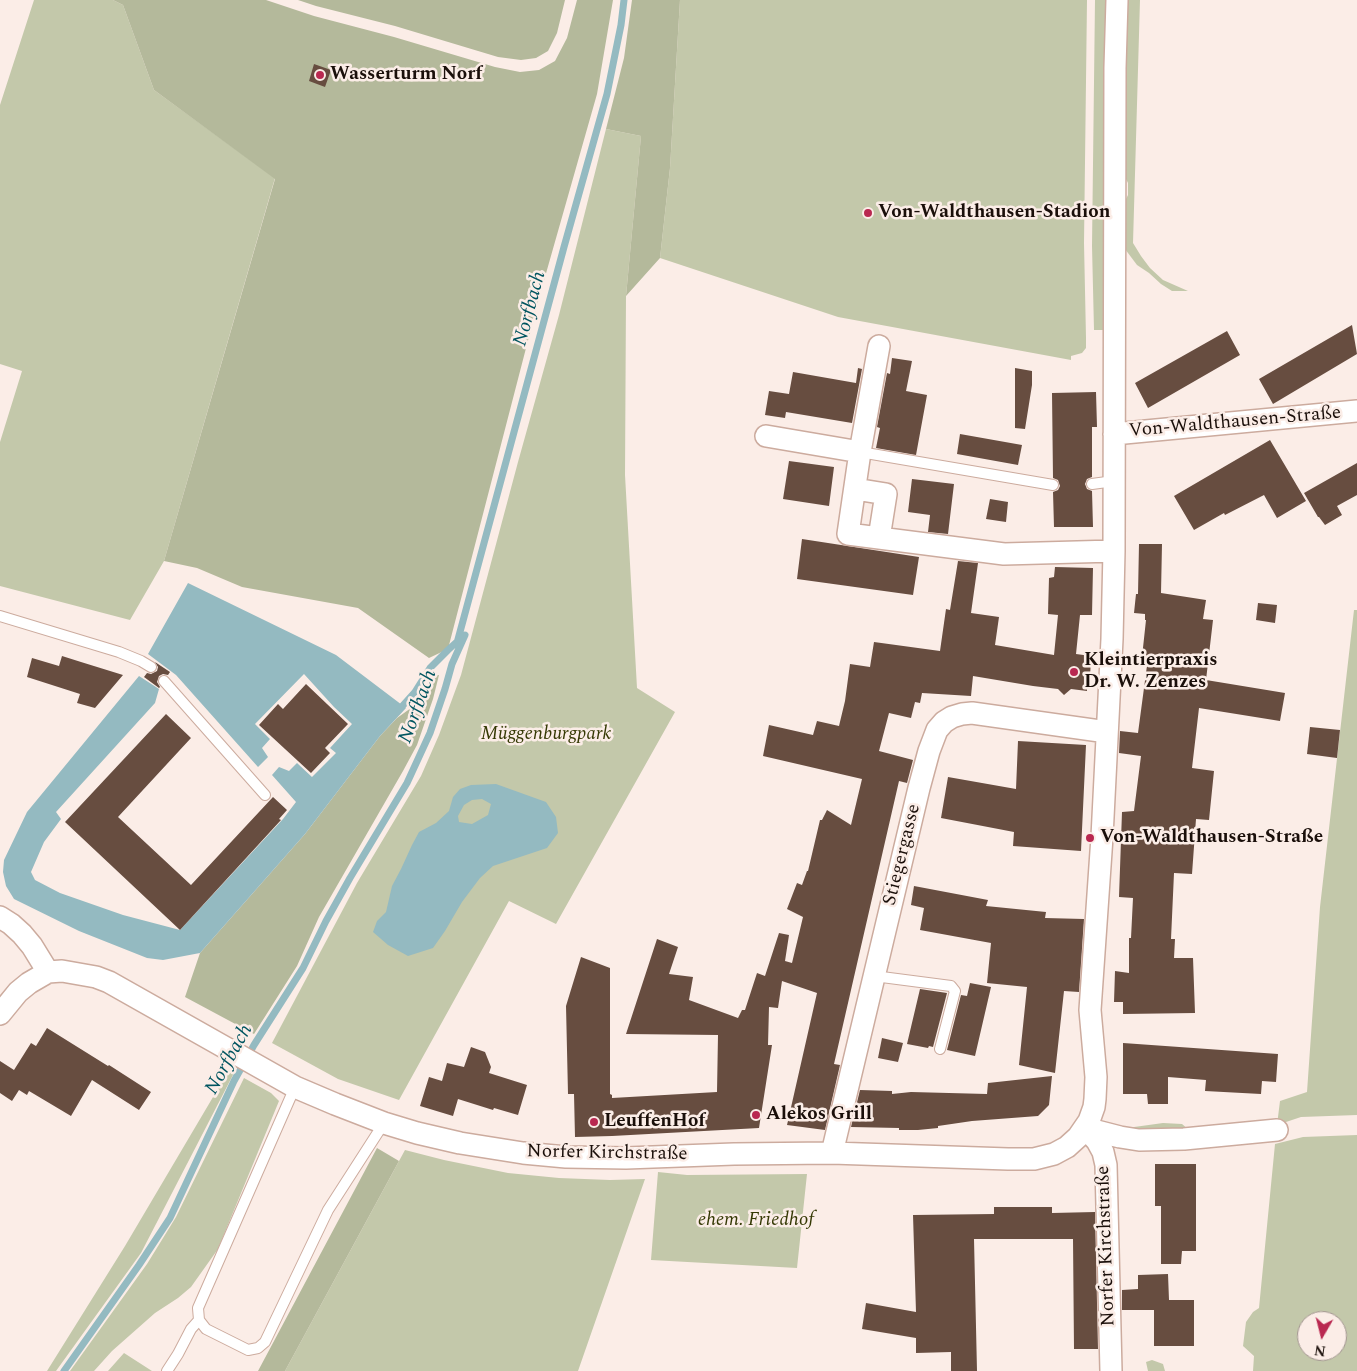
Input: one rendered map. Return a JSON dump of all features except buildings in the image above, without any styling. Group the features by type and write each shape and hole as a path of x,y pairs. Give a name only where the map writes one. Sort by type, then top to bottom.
{"street":[{"name":"Von-Waldthausen-Straße","path":"1067,1146 1085,1128 1096,1099 1090,1010 1102,837 1112,639 1117,0"},
{"path":"879,346 860,452 848,534 1004,554 1114,551"},
{"name":"Von-Waldthausen-Straße","path":"1114,434 1357,411"},
{"path":"766,436 860,452"},
{"path":"855,489 886,494 880,538"},
{"name":"Stiegergasse","path":"832,1153 929,751 937,730 952,717 972,713 1107,732"},
{"path":"0,917 22,934 48,972 18,992 0,1014"},
{"name":"Norfer Kirchstraße","path":"48,972 81,973 109,982 296,1087 384,1123 460,1143 523,1153 566,1157 626,1158 832,1153 1008,1160 1034,1159 1054,1154 1067,1146"},
{"path":"1085,1128 1120,1138 1139,1140 1184,1139 1276,1130"},
{"name":"Norfer Kirchstraße","path":"1085,1128 1104,1152 1106,1165 1111,1371"}],"lane":[{"path":"860,452 1053,485"},
{"path":"1092,484 1114,481"},
{"path":"0,616 119,652 151,667"},
{"path":"164,681 265,795"},
{"path":"874,976 951,986 955,990 940,1048"},
{"path":"296,1087 198,1308 199,1320 206,1329 248,1350 258,1348 265,1342 328,1210 384,1123"},
{"path":"167,1371 199,1320"}],"green space":[{"path":"34,0 113,0 123,5 154,90 275,178 164,561 130,620 0,586 0,442 22,371 0,364 0,105"},
{"path":"113,0 266,0 314,16 495,67 520,72 539,70 555,61 567,38 577,0 613,0 597,94 539,298 448,649 429,658 358,608 242,587 197,568 164,561 275,179 154,90 123,5"},
{"path":"298,0 565,0 557,33 548,51 536,58 521,60 498,57 395,26"},
{"path":"632,0 680,0 670,168 660,258 626,296 641,136 606,129 624,58"},
{"name":"Von-Waldthausen-Stadion","path":"680,0 1087,0 1084,243 1086,348 1082,353 1071,356 1071,360 838,317 660,258 670,168"},
{"path":"1095,0 1108,0 1103,330 1094,330 1092,246"},
{"path":"1128,0 1140,0 1133,243 1150,268 1163,280 1188,291 1172,291 1161,284 1137,265 1125,249 1125,201 1128,195 1126,179 1126,69"},
{"name":"Müggenburgpark","path":"606,129 641,136 626,296 625,475 637,688 675,712 556,924 509,901 399,1100 338,1079 272,1043 357,883 421,776 439,735 461,675 559,315"},
{"path":"1354,610 1357,610 1357,1115 1301,1117 1277,1125 1280,1101 1307,1092 1320,907"},
{"path":"439,675 417,745 319,917 297,966 254,1034 185,997 200,953 305,834 380,736 397,718 411,708 432,676"},
{"path":"229,1070 234,1073 141,1253 56,1371 47,1371 125,1246"},
{"path":"244,1078 271,1093 279,1101 218,1249 191,1287 155,1313 112,1351 94,1371 70,1371 147,1264 176,1217"},
{"path":"1163,1123 1182,1124 1189,1130 1180,1134 1127,1128"},
{"path":"1357,1135 1357,1371 1253,1371 1254,1356 1243,1346 1246,1322 1253,1312 1259,1308 1275,1144 1303,1137"},
{"path":"377,1148 399,1161 285,1371 258,1371"},
{"path":"405,1150 508,1173 559,1178 645,1179 578,1371 285,1371"},
{"name":"ehem. Friedhof","path":"658,1172 687,1175 807,1174 797,1268 651,1260"},
{"path":"124,1353 152,1371 108,1371"},
{"path":"1152,1360 1163,1364 1165,1371 1148,1371 1146,1362"}],"water":[{"path":"188,583 336,655 406,708 380,736 305,834 200,953 163,960 147,958 79,931 14,899 6,886 3,872 4,860 27,812 139,676 159,689 155,703 56,812 61,819 44,842 31,872 35,880 60,893 123,915 180,930 283,819 296,802 272,775 279,767 289,771 297,763 312,777 336,753 330,748 352,724 304,674 255,724 270,739 262,748 268,757 258,767 176,675 148,654"},
{"path":"496,784 546,802 556,817 558,833 547,848 493,866 480,878 462,902 433,948 408,956 388,945 373,932 377,921 386,912 392,886 419,832 436,823 449,811 453,797 460,789 471,785","holes":["482,799 491,804 488,815 472,824 459,822 458,816 464,805 472,800"]}],"waterway":[{"name":"Norfbach","path":"64,1371 170,1218 234,1081 254,1045 303,968 350,878 407,783 430,733 452,664 465,635 457,643 607,94 624,0"},
{"path":"397,712 415,692 430,668 460,639"}],"place":[{"name":"Wasserturm Norf","path":"320,75"},
{"name":"Von-Waldthausen-Stadion","path":"868,213"},
{"name":"Kleintierpraxis Dr. W. Zenzes","path":"1074,672"},
{"name":"Von-Waldthausen-Straße","path":"1090,838"},
{"name":"Alekos Grill","path":"756,1115"},
{"name":"LeuffenHof","path":"594,1122"}]}
